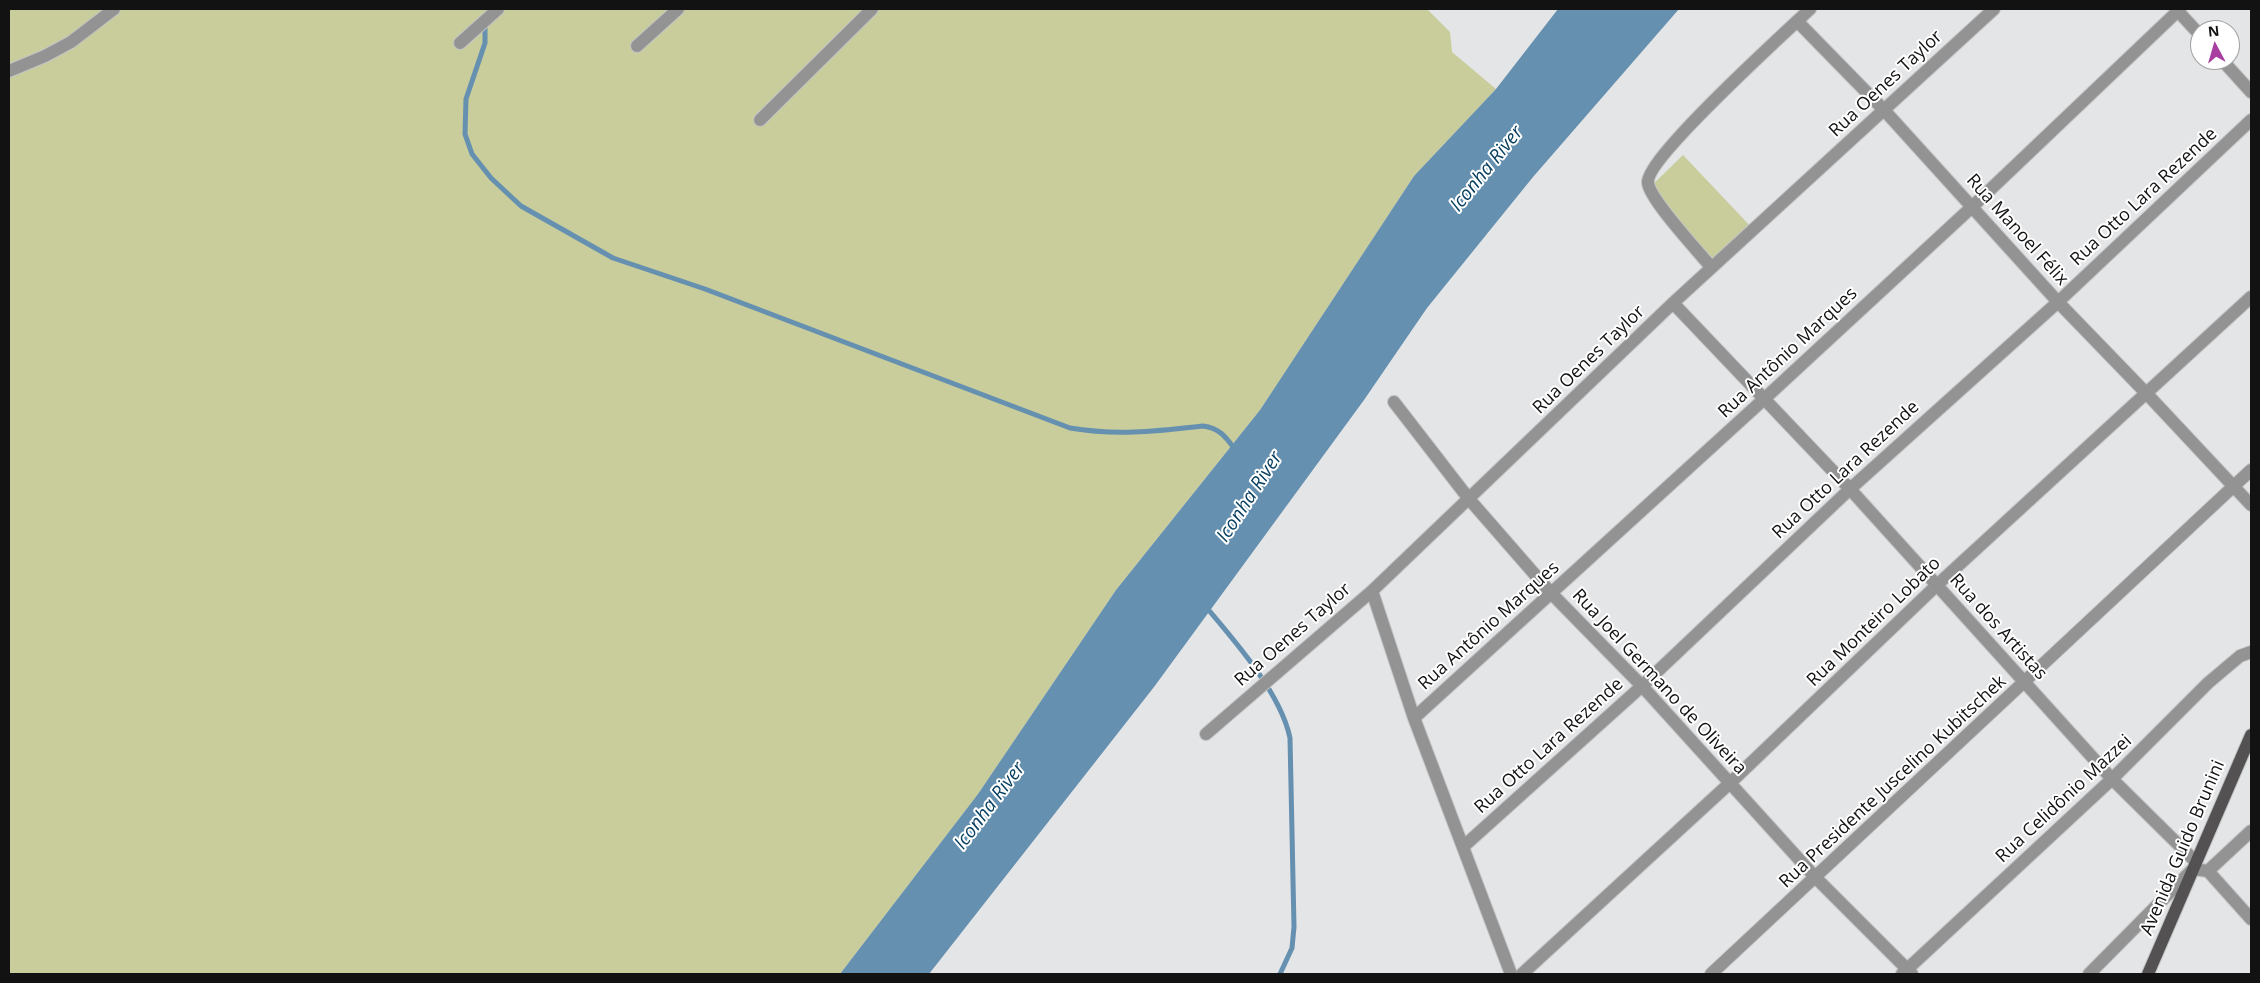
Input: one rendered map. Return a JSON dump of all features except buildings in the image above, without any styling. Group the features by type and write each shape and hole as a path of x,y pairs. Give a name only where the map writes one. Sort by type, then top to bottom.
{"main road":[{"name":"Avenida Guido Brunini","path":"2148,974 2251,735"}],"street":[{"path":"9,71 45,56 71,42 114,9"},
{"path":"460,43 498,9"},
{"path":"637,46 678,9"},
{"path":"760,120 872,9"},
{"path":"1711,267 1652,196 1647,180 1650,171 1659,157 1686,129 1810,9"},
{"name":"Rua Oenes Taylor","path":"1206,734 1372,591 1711,267 1994,9"},
{"path":"2178,9 2190,24"},
{"name":"Rua Antônio Marques","path":"1414,718 1973,206 2178,9"},
{"name":"Rua Manoel Félix","path":"1797,21 1884,110 2058,302 2148,394 2251,506"},
{"path":"2231,70 2251,92"},
{"name":"Rua Otto Lara Rezende","path":"1464,846 1642,686 1850,489 2058,302 2251,120"},
{"name":"Rua Monteiro Lobato","path":"1522,974 1730,783 1937,585 2148,394 2251,297"},
{"name":"Rua dos Artistas","path":"1673,303 1763,400 1850,489 2112,779 2194,866"},
{"name":"Rua Joel Germano de Oliveira","path":"1394,402 1469,499 1551,593 1642,686 1816,878 1907,973"},
{"name":"Rua Presidente Juscelino Kubitschek","path":"1711,974 2025,683 2251,470"},
{"path":"1372,591 1414,718 1511,974"},
{"name":"Rua Celidônio Mazzei","path":"1907,973 2112,779 2208,683 2240,656 2251,652"},
{"path":"2208,871 2251,831"},
{"path":"2089,974 2194,866 2208,871 2251,919"}],"green space":[{"path":"9,9 1427,9 1450,32 1452,52 1496,89 1414,176 1260,410 1116,590 978,794 840,974 9,974"},
{"path":"1683,155 1754,230 1710,275 1645,192"}],"water":[{"name":"Iconha River","path":"1558,9 1679,9 1533,177 1427,308 1364,400 1154,687 929,974 840,974 978,794 1116,590 1260,410 1414,176 1496,89"}],"waterway":[{"path":"485,24 485,43 466,99 465,134 472,154 491,178 521,206 613,258 705,289 1070,428 1121,432 1203,426 1221,433 1234,448"},
{"path":"1206,607 1243,652 1267,686 1285,721 1290,738 1294,927 1292,948 1280,974"}]}
